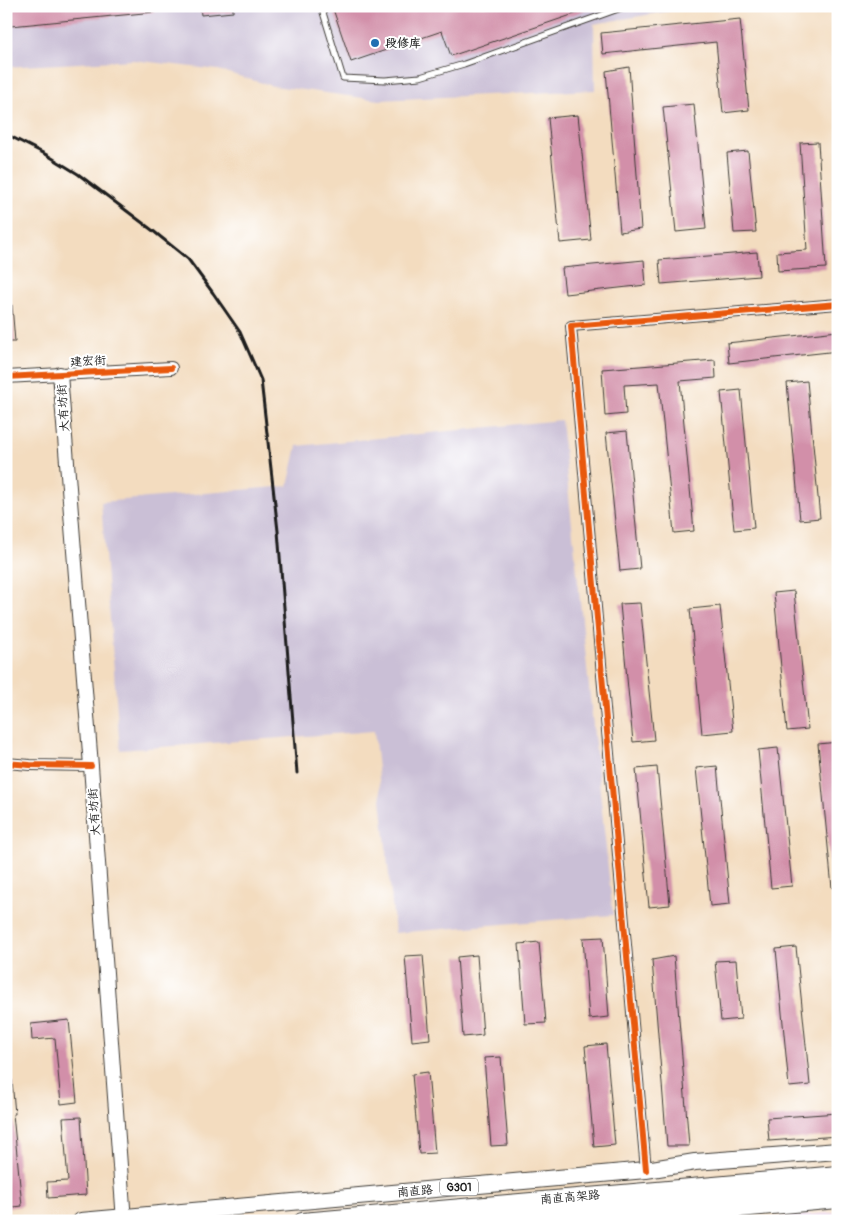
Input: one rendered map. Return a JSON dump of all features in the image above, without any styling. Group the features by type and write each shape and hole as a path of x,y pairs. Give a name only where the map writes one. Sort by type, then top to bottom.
{"highway":[{"name":"南直路","path":"81,1221 124,1219 646,1170 695,1162 838,1151"},
{"path":"695,1162 727,1168 838,1159"},
{"name":"南直高架路","path":"302,1221 838,1174"},
{"name":"南直高架路","path":"455,1221 838,1188"},
{"path":"607,1221 838,1202"},
{"path":"676,1221 838,1202"}],"main road":[{"name":"大有坊街","path":"60,374 124,1219"}],"street":[{"path":"646,1170 571,326 838,304"},
{"name":"建宏街","path":"6,377 171,368"},
{"path":"6,763 91,766"}],"lane":[{"path":"321,6 343,78 385,80 420,77 464,64 627,6"}],"shaded area":[{"path":"6,6 699,6 594,24 595,90 379,100 273,86 218,70 133,60 6,67"},
{"path":"561,420 613,915 395,933 374,731 120,750 101,502 288,486 297,446"},
{"path":"838,1212 838,1221 740,1221"}],"building":[{"path":"9,6 154,6 154,12 11,26"},
{"path":"200,6 233,6 233,12 201,15"},
{"name":"段修库","path":"332,6 592,6 592,8 451,56 442,31 351,62"},
{"path":"740,19 749,110 723,113 716,42 603,54 601,33"},
{"path":"629,67 641,229 620,232 606,71"},
{"path":"694,104 706,229 676,232 663,107"},
{"path":"578,115 591,240 560,243 548,118"},
{"path":"818,142 826,268 778,271 777,252 807,250 800,143"},
{"path":"748,151 756,232 734,233 727,153"},
{"path":"757,252 759,276 661,284 659,260"},
{"path":"644,260 646,285 565,294 562,268"},
{"path":"12,305 15,342 6,342 6,306"},
{"path":"838,331 838,351 729,363 727,343"},
{"path":"715,360 716,378 680,381 694,531 674,533 659,383 624,385 626,414 605,416 602,369"},
{"path":"807,381 820,518 800,520 787,383"},
{"path":"741,390 754,528 734,530 721,392"},
{"path":"627,431 640,569 620,571 606,433"},
{"path":"794,591 808,729 787,731 774,593"},
{"path":"640,603 654,740 633,742 620,604"},
{"path":"720,606 733,731 702,734 690,609"},
{"path":"838,742 838,888 832,888 818,744"},
{"path":"778,748 792,886 771,888 758,750"},
{"path":"717,766 730,904 710,906 696,768"},
{"path":"657,767 670,905 649,907 636,769"},
{"path":"603,937 609,1017 589,1019 583,938"},
{"path":"539,942 546,1023 525,1024 519,944"},
{"path":"796,947 810,1085 789,1087 776,949"},
{"path":"423,955 430,1039 412,1041 405,956"},
{"path":"477,955 483,1035 463,1037 457,957"},
{"path":"674,956 689,1146 667,1146 652,960"},
{"path":"736,960 741,1019 721,1021 715,961"},
{"path":"69,1020 77,1102 61,1104 55,1038 32,1040 31,1024"},
{"path":"606,1044 615,1145 594,1147 585,1046"},
{"path":"501,1057 508,1145 491,1146 484,1058"},
{"path":"428,1072 435,1153 419,1154 412,1074"},
{"path":"6,1080 12,1080 15,1114 13,1114 22,1206 6,1208"},
{"path":"838,1113 838,1136 769,1141 767,1118"},
{"path":"81,1117 86,1195 48,1198 47,1182 68,1181 63,1118"}],"railway":[{"path":"6,134 47,155 78,174 188,259 240,332 261,380 278,531 297,773"}],"cycle path":[{"path":"646,1170 571,326 838,304"},
{"path":"6,377 171,368"},
{"path":"6,763 91,766"}],"place":[{"name":"段修库","path":"375,43"}]}
